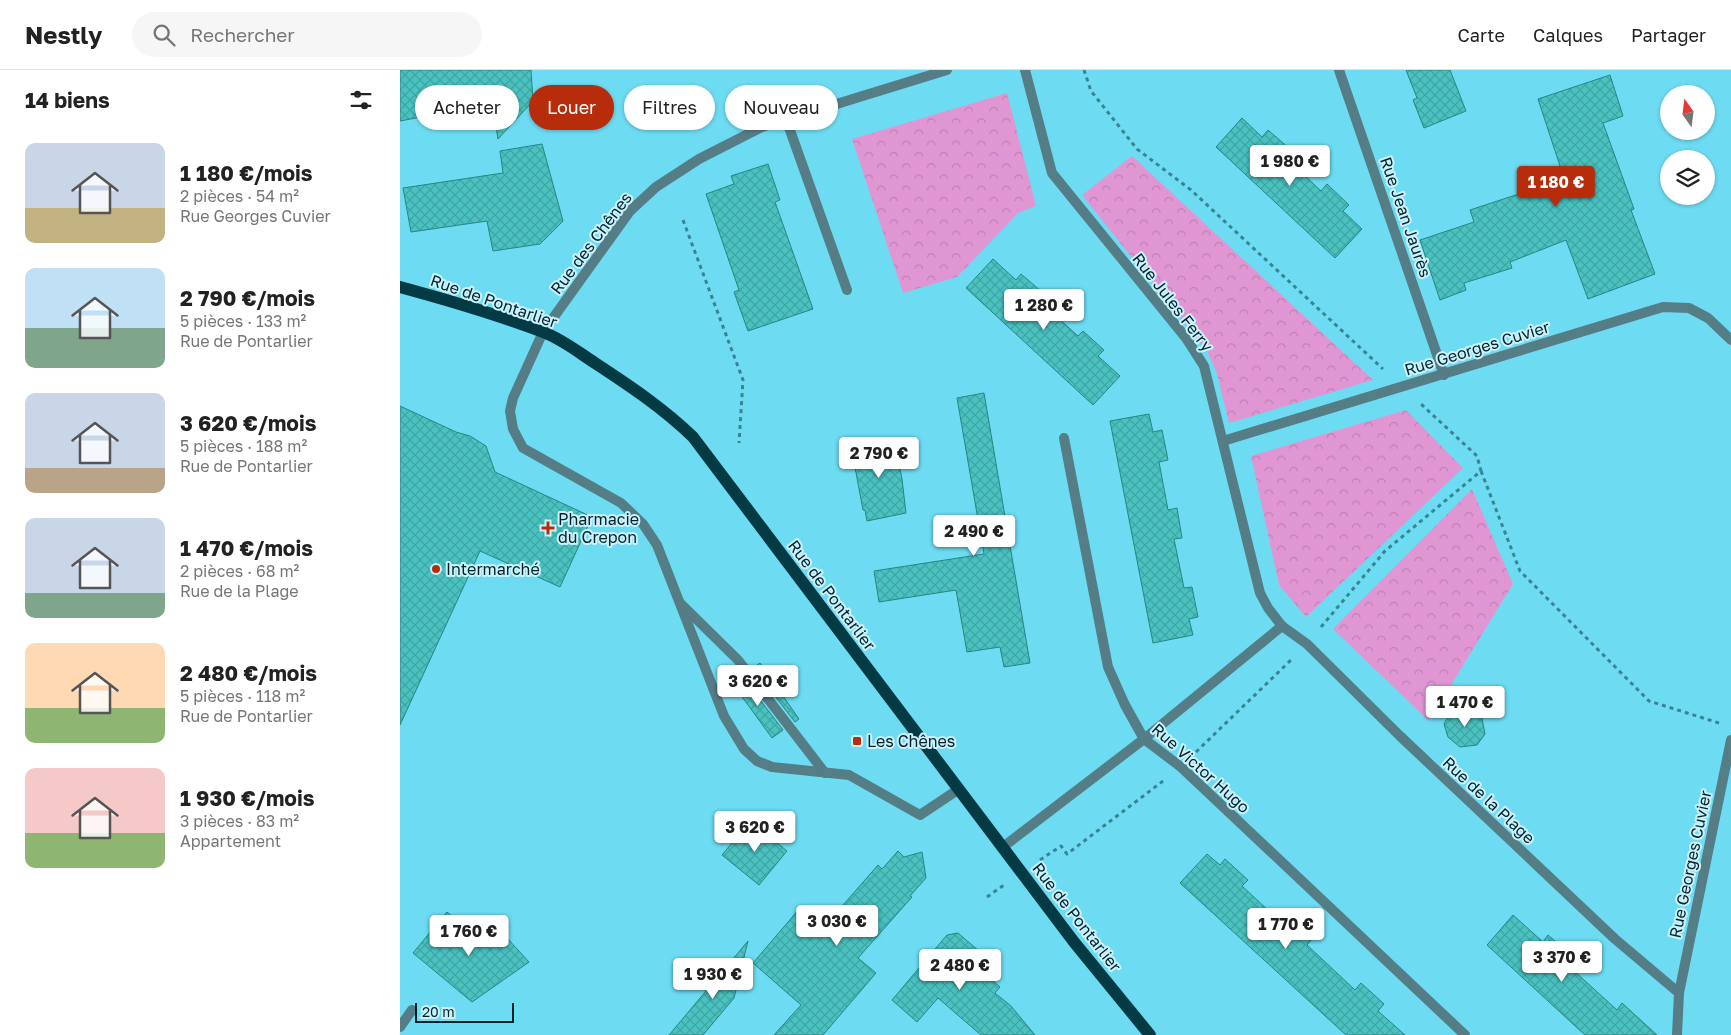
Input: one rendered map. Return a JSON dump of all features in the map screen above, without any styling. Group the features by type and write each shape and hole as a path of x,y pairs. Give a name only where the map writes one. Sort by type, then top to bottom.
{"main road":[{"name":"Rue de Pontarlier","path":"400,287 454,302 544,332 637,390 673,417 693,437 1074,942 1150,1035"}],"street":[{"name":"Rue des Chênes","path":"838,103 946,70"},
{"name":"Rue Jules Ferry","path":"1025,70 1052,173 1186,338 1204,366 1260,593 1268,608 1282,626"},
{"name":"Rue Jean Jaurès","path":"1339,70 1444,375"},
{"name":"Rue des Chênes","path":"756,130 700,159 656,186 630,211 544,332 513,398 510,411 514,429 523,448 621,503 643,524 657,545 724,716 744,749 758,761 772,767 849,775 920,815 959,789"},
{"path":"790,130 847,290"},
{"name":"Rue Georges Cuvier","path":"1223,441 1444,375 1663,306 1689,308 1708,318 1731,340"},
{"name":"Rue Victor Hugo","path":"1064,438 1108,667 1125,705 1144,739 1181,767 1465,1035"},
{"path":"679,601 738,660 825,773"},
{"path":"1003,847 1144,739 1282,626"},
{"name":"Rue de la Plage","path":"1282,626 1307,644 1400,736 1615,940 1679,993"},
{"name":"Rue Georges Cuvier","path":"1679,993 1731,740"},
{"path":"1677,1035 1679,993"},
{"path":"400,1027 412,1010"}],"path":[{"path":"1084,70 1091,91 1138,149 1191,190 1477,456 1481,471 1520,571 1649,701 1722,724"},
{"path":"683,220 744,380 739,443"},
{"path":"1060,846 1067,854 1181,767 1307,644 1385,551 1481,471"}],"green space":[{"path":"1007,93 1036,206 1018,213 957,277 903,293 852,139"},
{"path":"1132,156 1373,380 1229,423 1217,374 1208,353 1082,195"},
{"path":"1406,410 1463,468 1306,617 1279,585 1251,456"},
{"path":"1472,489 1513,584 1429,721 1333,629"}],"building":[{"path":"400,70 531,70 532,85 529,85 529,105 519,116 519,85 415,85 415,118 400,121"},
{"path":"1406,70 1450,70 1466,111 1424,128 1413,100 1417,98"},
{"path":"1610,75 1623,116 1603,123 1634,209 1631,210 1655,274 1588,299 1566,240 1510,262 1512,268 1464,283 1466,290 1440,300 1420,240 1474,222 1470,210 1546,185 1544,178 1562,172 1538,99"},
{"path":"1242,118 1262,137 1268,130 1291,150 1285,157 1321,191 1327,184 1349,205 1343,211 1362,229 1335,258 1216,147"},
{"path":"497,130 506,130 498,139"},
{"path":"542,144 563,221 540,244 493,251 487,221 411,232 403,188 503,173 500,151"},
{"path":"768,164 780,200 775,202 813,309 748,331 734,292 739,290 706,194 734,184 731,176"},
{"path":"993,259 1016,280 1021,274 1042,292 1036,298 1078,336 1083,331 1104,350 1098,356 1120,376 1093,405 966,288"},
{"path":"984,393 1030,663 1004,667 1000,647 967,652 956,590 879,602 874,571 984,554 957,398"},
{"name":"Intermarché","path":"400,406 456,432 470,436 486,446 495,472 592,517 560,587 480,551 400,725"},
{"path":"1149,414 1153,432 1162,430 1168,460 1159,462 1168,510 1177,508 1182,538 1174,539 1184,588 1192,587 1198,617 1189,619 1193,635 1153,643 1110,421"},
{"path":"894,438 906,513 867,521 865,510 863,510 851,446"},
{"path":"760,663 799,719 795,722 753,668"},
{"path":"742,676 783,730 772,738 732,683"},
{"path":"1480,708 1485,734 1477,745 1460,747 1448,737 1444,724 1450,713"},
{"path":"750,821 787,851 759,885 722,855"},
{"path":"898,851 904,857 922,852 926,878 910,896 912,897 858,958 876,973 823,1035 774,1035 801,1005 753,963 800,908 823,928 878,865 882,869"},
{"path":"1207,854 1220,865 1225,859 1248,880 1242,886 1284,925 1290,917 1313,938 1307,945 1355,990 1361,983 1384,1004 1378,1011 1405,1035 1346,1035 1180,883"},
{"path":"447,912 481,940 495,925 529,962 472,1002 413,953"},
{"path":"1513,915 1543,942 1548,935 1568,952 1562,960 1617,1010 1622,1003 1657,1035 1585,1035 1487,945"},
{"path":"958,933 979,951 970,961 1000,987 995,993 1011,1006 1035,1035 981,1035 938,998 917,1022 892,1000 947,935"},
{"path":"748,941 734,998 703,1035 669,1035"}],"place":[{"name":"Pharmacie du Crepon","path":"548,528"},
{"name":"Intermarché","path":"436,569"},
{"name":"Les Chênes","path":"857,741"}]}
